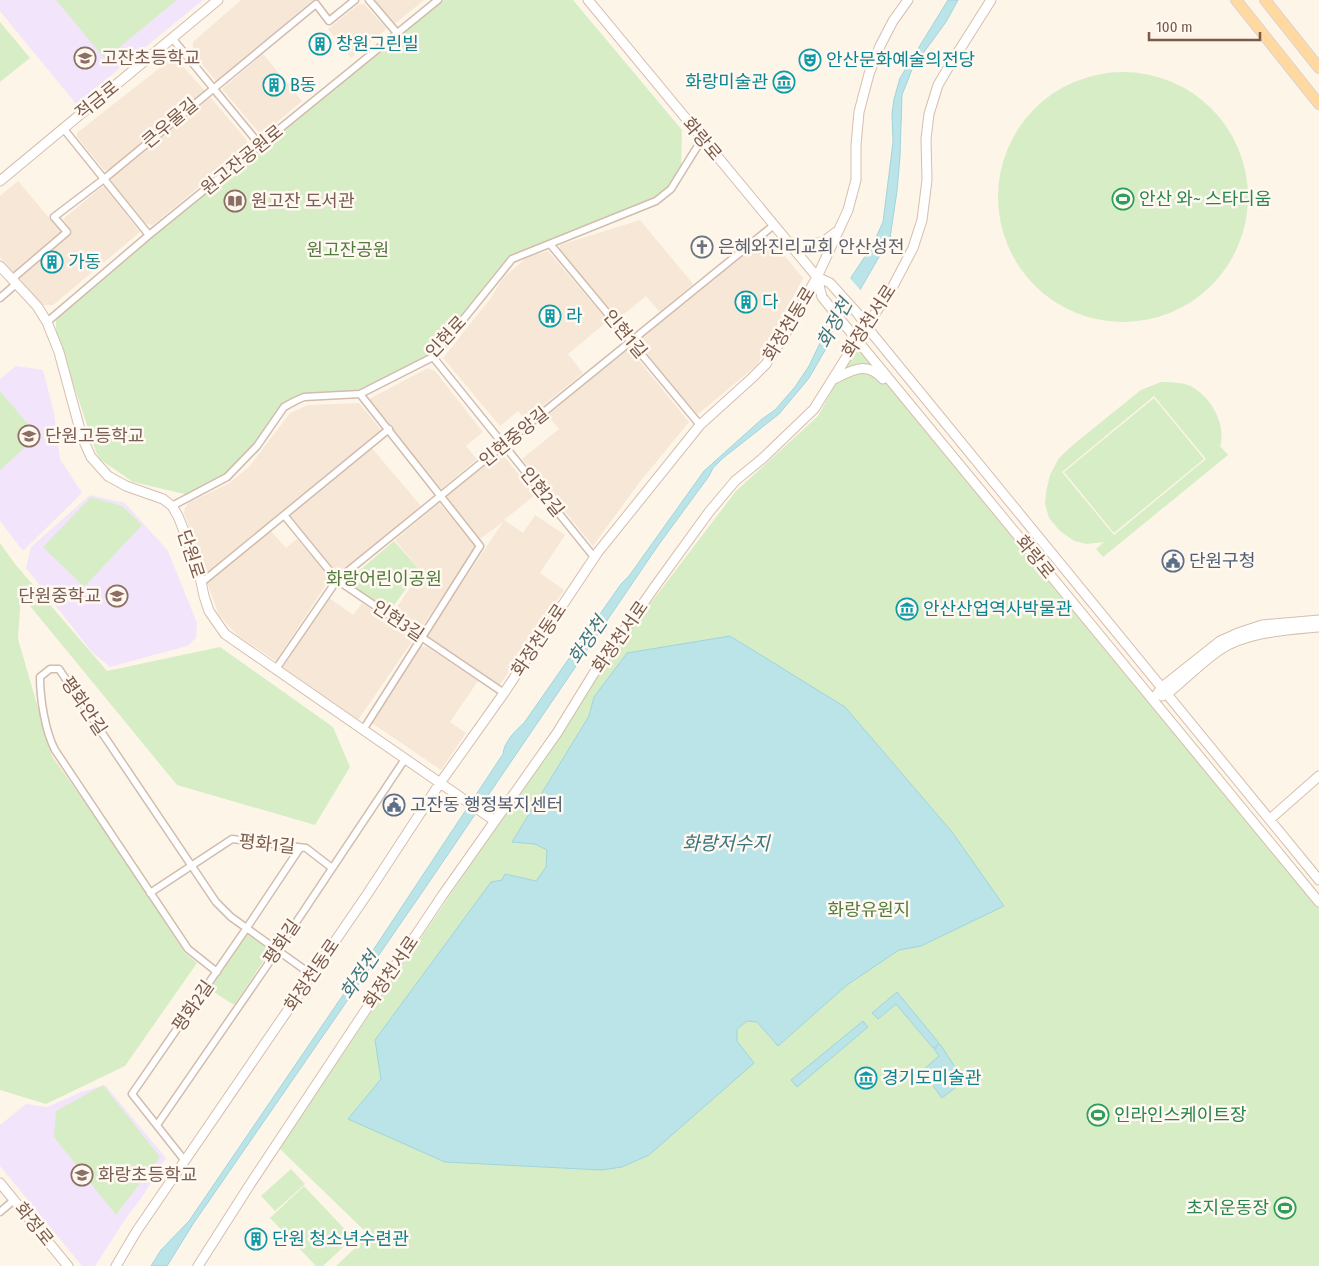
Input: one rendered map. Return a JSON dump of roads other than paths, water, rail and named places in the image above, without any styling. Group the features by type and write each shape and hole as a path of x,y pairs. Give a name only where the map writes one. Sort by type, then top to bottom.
{"main road":[{"path":"1236,0 1319,104"},
{"path":"1265,0 1319,68"}],"street":[{"name":"적금로","path":"0,181 218,0"},
{"name":"큰우물길","path":"14,281 67,232 54,217 104,179 316,4 329,21 355,0"},
{"path":"370,0 397,33"},
{"name":"원고잔공원로","path":"47,322 149,235 438,0"},
{"name":"화랑로","path":"588,0 817,277 822,297 1319,902"},
{"name":"화정천동로","path":"116,1266 440,783 594,558 700,425 766,364 787,331 817,277 848,210 856,180 856,145 859,112 869,74 880,46 893,21 908,0"},
{"name":"화정천서로","path":"198,1266 253,1179 306,1102 358,1020 492,819 557,732 594,673 708,512 735,481 763,458 814,409 866,326 890,292 913,248 922,220 927,180 927,131 938,85 991,0"},
{"path":"172,38 260,145"},
{"path":"63,128 149,235"},
{"name":"인현로","path":"172,506 227,477 257,446 284,406 304,397 360,394 433,357 512,259 656,201 671,189 702,139"},
{"name":"인현중앙길","path":"276,670 337,580 774,225"},
{"path":"788,242 806,245 823,242 839,230"},
{"name":"인현1길","path":"550,244 700,425"},
{"path":"0,266 37,306 47,322 59,352 82,437 91,457 108,476 126,486 163,499 172,506"},
{"name":"화랑로","path":"817,277 830,282 858,314 1319,880"},
{"path":"0,298 14,281"},
{"name":"인현2길","path":"433,357 594,558"},
{"path":"832,380 855,369 870,368 901,394"},
{"path":"360,394 480,546 363,730"},
{"path":"201,583 389,429"},
{"name":"단원로","path":"172,506 178,516 198,567 209,611 225,634 492,819"},
{"name":"인현3길","path":"284,516 337,580 504,692"},
{"path":"1165,691 1220,641 1262,625 1319,620"},
{"path":"1153,700 1219,651 1235,642 1254,635 1319,627"},
{"name":"평화안길","path":"217,972 188,949 55,750 49,739 40,689 40,677 50,669 59,669 216,902 246,929 312,975"},
{"name":"평화길","path":"157,1125 405,759"},
{"path":"1270,819 1319,776"},
{"name":"평화1길","path":"150,893 232,839 306,848 332,868"},
{"name":"평화2길","path":"185,1161 132,1094 300,848"},
{"name":"화정로","path":"0,1183 68,1266"},
{"path":"0,1212 14,1200"}],"water":[{"name":"화정천","path":"948,0 958,0 946,22 913,67 902,95 900,156 890,238 809,378 779,414 713,468 193,1224 167,1266 151,1266 161,1250 189,1221 358,973 503,754 508,741 524,723 621,584 629,576 704,471 762,419 775,410 795,387 809,366 852,276 872,246 883,222 893,142 892,113 900,78"},
{"name":"화랑저수지","path":"730,636 845,707 952,832 1004,906 921,946 899,950 847,985 778,1046 757,1022 747,1021 737,1029 737,1041 754,1063 649,1155 622,1167 601,1170 445,1162 348,1119 381,1079 375,1040 491,882 502,880 505,874 536,881 546,867 547,850 535,844 512,842 589,716 594,697 627,653"},
{"path":"897,992 939,1043 933,1048 896,1004 878,1019 872,1013"},
{"path":"863,1021 868,1027 797,1087 791,1080"},
{"path":"940,1044 964,1081 942,1098 922,1071 939,1056 934,1049"}],"place":[{"name":"창원그린빌","path":"320,44"},
{"name":"고잔초등학교","path":"85,58"},
{"name":"안산문화예술의전당","path":"810,60"},
{"name":"화랑미술관","path":"784,82"},
{"name":"B동","path":"274,85"},
{"name":"안산 와~ 스타디움","path":"1123,199"},
{"name":"원고잔 도서관","path":"235,201"},
{"name":"은혜와진리교회 안산성전","path":"702,247"},
{"name":"가동","path":"52,262"},
{"name":"다","path":"746,302"},
{"name":"라","path":"550,316"},
{"name":"단원고등학교","path":"29,436"},
{"name":"단원구청","path":"1173,561"},
{"name":"단원중학교","path":"117,596"},
{"name":"안산산업역사박물관","path":"907,609"},
{"name":"고잔동 행정복지센터","path":"394,805"},
{"name":"경기도미술관","path":"866,1078"},
{"name":"인라인스케이트장","path":"1098,1115"},
{"name":"화랑초등학교","path":"82,1175"},
{"name":"초지운동장","path":"1285,1208"},
{"name":"단원 청소년수련관","path":"256,1239"}],"park label":[{"name":"원고잔공원","path":"348,250"},
{"name":"화랑어린이공원","path":"384,579"},
{"name":"화랑유원지","path":"869,910"}]}
